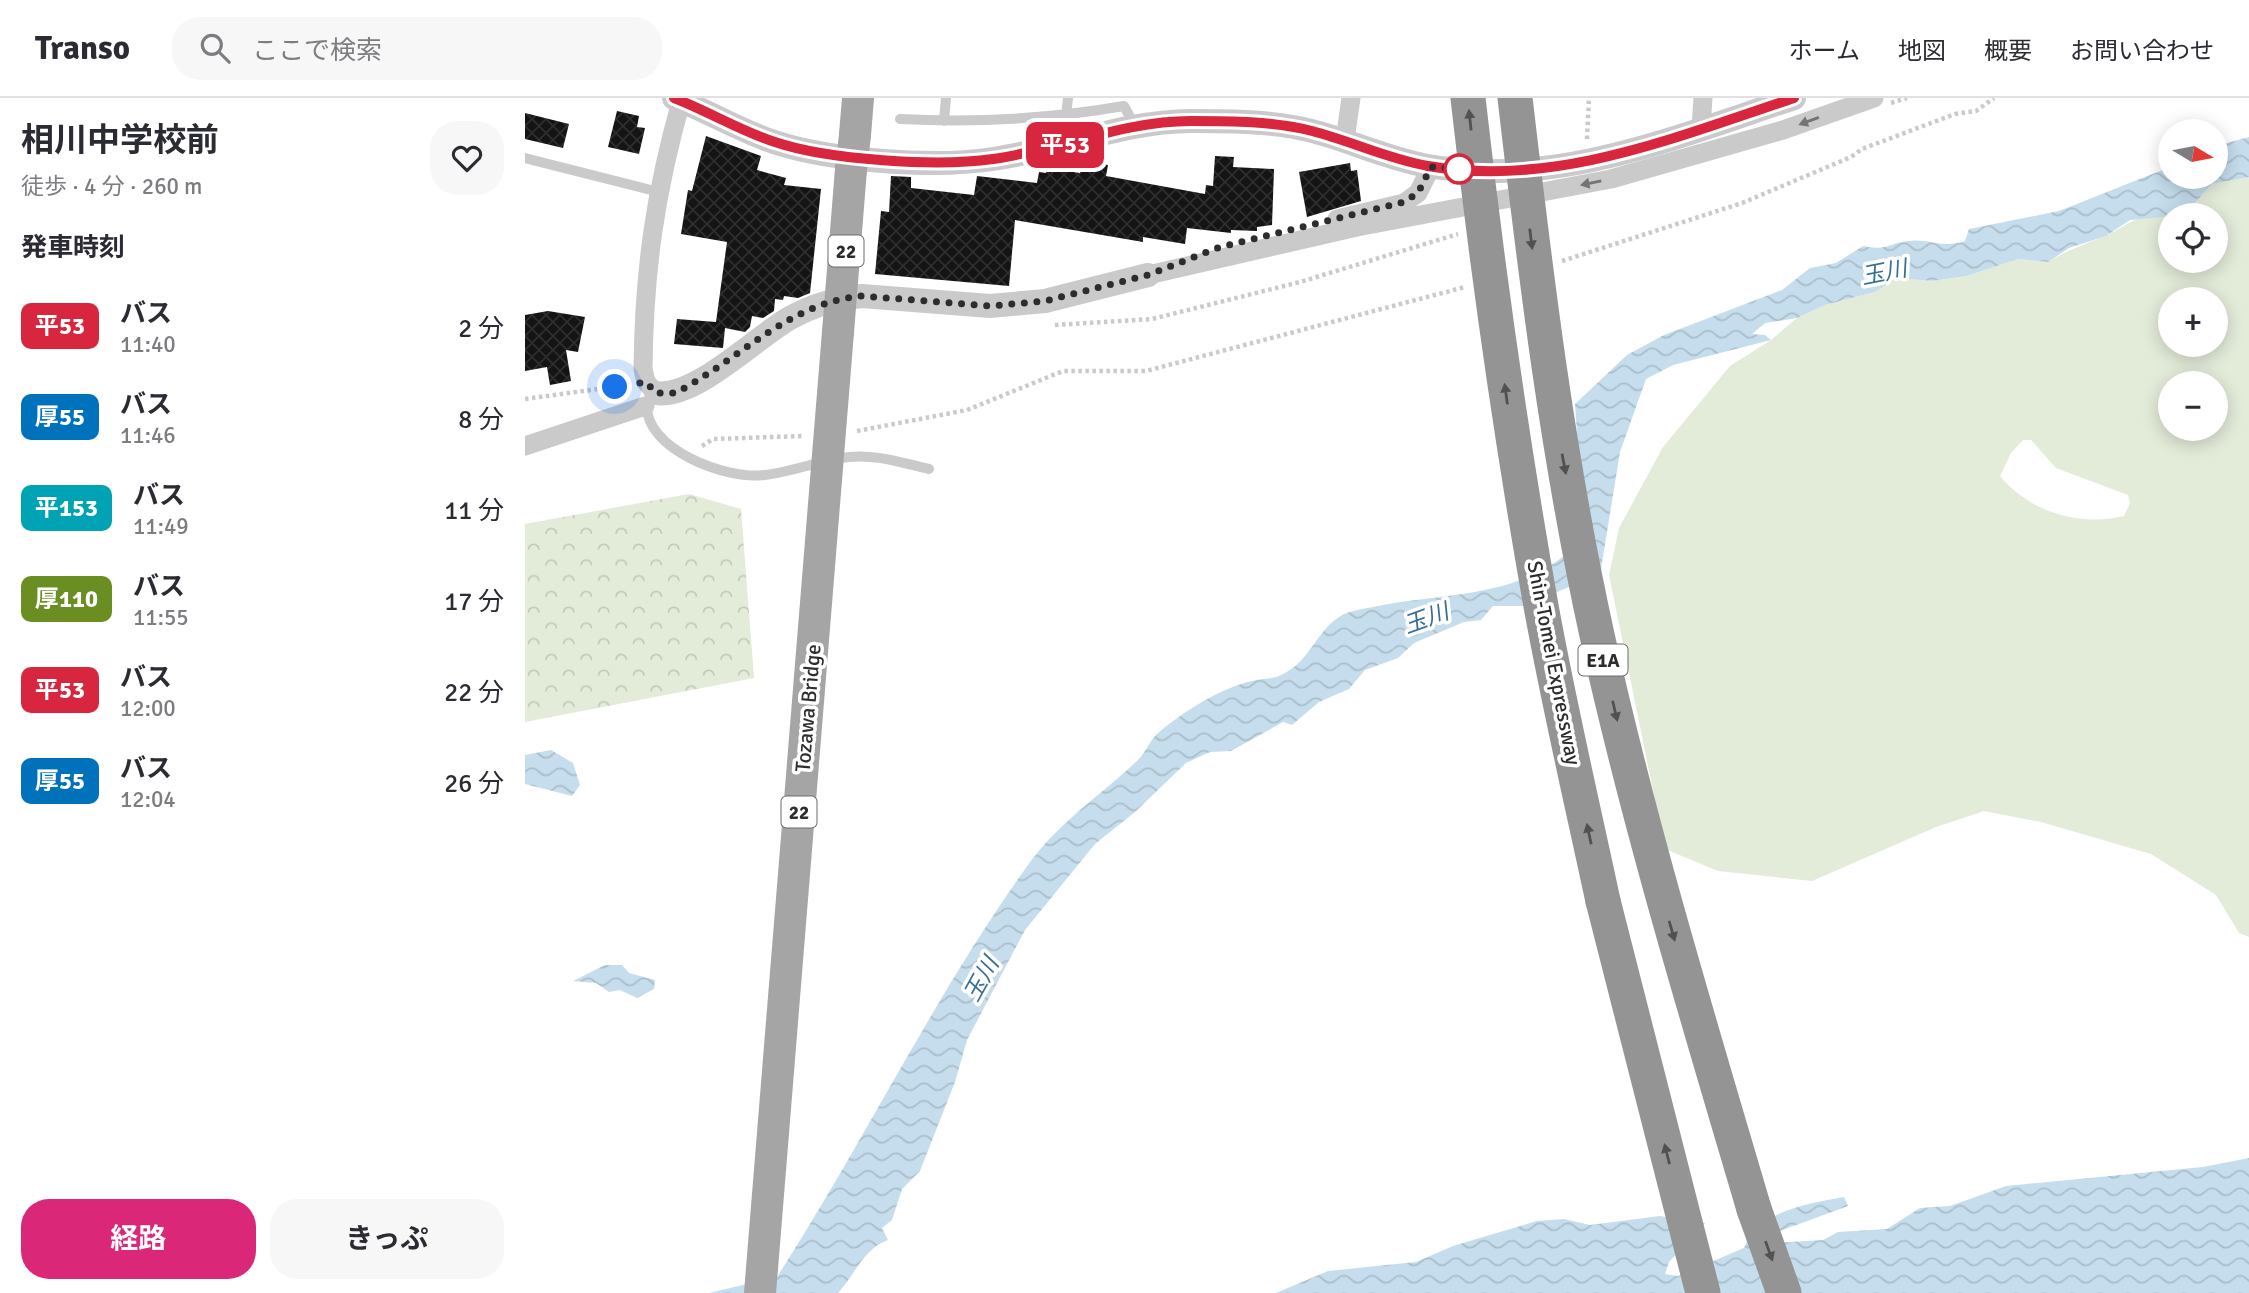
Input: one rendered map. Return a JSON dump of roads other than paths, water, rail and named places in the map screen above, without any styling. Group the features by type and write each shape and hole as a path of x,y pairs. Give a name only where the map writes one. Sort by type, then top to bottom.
{"highway":[{"name":"Shin-Tomei Expressway","path":"1468,98 1485,250 1542,608 1604,901 1703,1293"},
{"name":"E1A","path":"1515,98 1534,267 1558,426 1597,634 1642,823 1754,1209 1784,1293"}],"main road":[{"name":"22","path":"841,298 858,98"},
{"name":"Tozawa Bridge","path":"760,1293 841,298"}],"street":[{"path":"1345,140 1350,98"},
{"path":"1701,129 1703,98"},
{"path":"649,394 643,369 648,250 679,99 773,142 801,150 911,161 992,159 1049,149 1159,122 1224,121 1298,128 1431,167 1489,171 1542,169 1624,154 1794,98"},
{"path":"525,446 649,394 675,393 790,318 841,298 862,296 990,306 1045,301 1357,227 1453,212 1611,179 1783,130 1874,98"},
{"path":"1148,275 1220,247 1404,202 1418,193 1431,167"}],"lane":[{"path":"944,121 946,98"},
{"path":"1066,116 1068,98"},
{"path":"900,119 944,121 1066,116 1124,106 1135,126"},
{"path":"525,158 659,192"},
{"path":"649,394 657,436 674,451 742,476 765,475 848,457 875,457 929,469"}],"water":[{"path":"2249,137 2249,177 2228,181 2228,143"},
{"name":"玉川","path":"2158,172 2158,189 2207,189 2195,203 2158,203 2158,217 2130,220 2106,236 2069,248 2048,262 2018,259 1967,276 1932,281 1898,278 1875,292 1825,305 1797,318 1765,323 1752,334 1765,335 1771,340 1673,365 1646,379 1620,452 1601,569 1569,587 1524,606 1493,606 1481,620 1464,622 1414,643 1398,658 1365,670 1349,689 1319,702 1292,725 1283,722 1231,751 1210,752 1186,763 1135,812 1095,844 1025,930 967,1040 955,1082 920,1171 902,1189 892,1220 882,1228 888,1240 866,1256 838,1293 709,1293 777,1277 961,966 1028,865 1066,823 1138,760 1158,733 1190,709 1215,695 1240,684 1277,677 1287,672 1300,662 1326,628 1343,615 1383,605 1477,592 1501,586 1545,569 1565,555 1580,476 1575,404 1627,355 1664,335 1782,290 1810,268 1836,263 1863,246 1882,247 1916,240 1957,243 1965,241 1969,229 2059,211"},
{"path":"551,750 573,763 580,785 572,796 525,784 525,755"},
{"path":"605,965 622,965 629,973 655,980 654,989 637,998 620,990 609,992 596,983 573,981"},
{"path":"2249,1158 2249,1293 1276,1293 1328,1271 1416,1262 1453,1246 1537,1221 1564,1219 1590,1225 1660,1216 1705,1223 1669,1262 1665,1274 1678,1276 1744,1248 1761,1225 1800,1206 1844,1197 1848,1206 1772,1234 1772,1243 1823,1240 1838,1232 1887,1229 1920,1208 1950,1206 2006,1186 2203,1167"}]}
